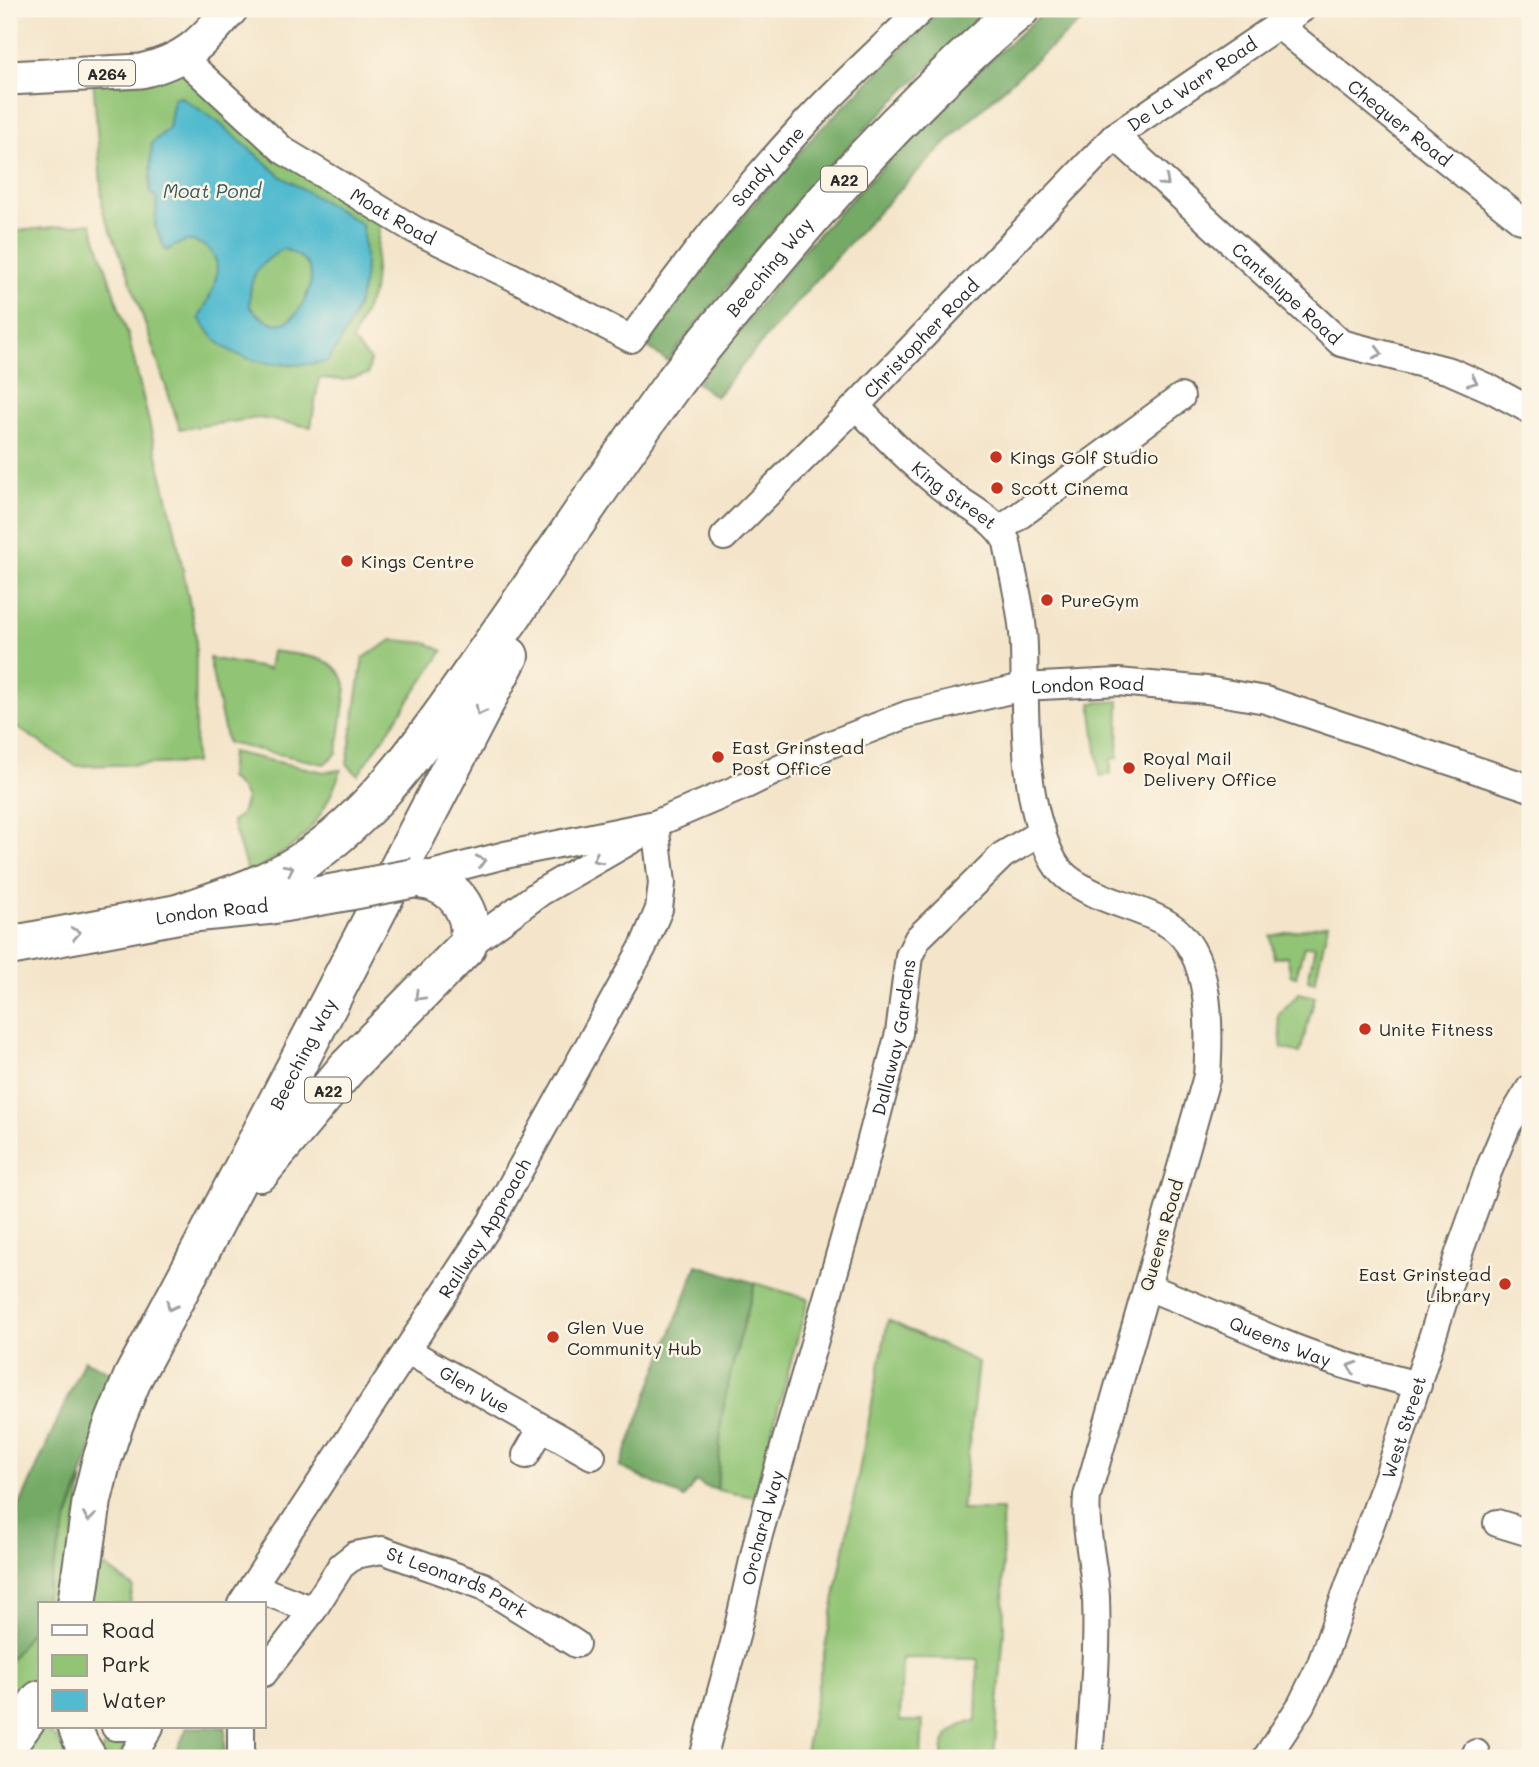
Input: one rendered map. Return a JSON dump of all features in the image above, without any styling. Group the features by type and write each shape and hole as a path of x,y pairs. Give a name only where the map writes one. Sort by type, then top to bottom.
{"highway":[{"name":"Beeching Way","path":"178,914 243,891 291,868 332,840 371,803 454,698 671,386 791,239 890,130 938,82 1020,9"},
{"name":"Beeching Way","path":"77,1602 92,1500 113,1426 133,1377 579,520"},
{"name":"London Road","path":"9,946 178,914 268,905 415,878"},
{"path":"415,878 444,886 461,902 470,929 466,947"},
{"name":"London Road","path":"203,1246 283,1143 340,1077 466,947"},
{"path":"9,1742 38,1703"}],"main road":[{"path":"190,51 231,9"},
{"name":"A264","path":"9,78 141,71 190,51"},
{"path":"75,1728 80,1743 90,1758"}],"street":[{"name":"Sandy Lane","path":"631,339 694,252 744,191 803,126 922,9"},
{"name":"De La Warr Road","path":"1115,136 1302,9"},
{"name":"Chequer Road","path":"1278,25 1521,220"},
{"name":"Moat Road","path":"190,51 284,152 415,230 511,276 631,339"},
{"name":"Christopher Road","path":"724,537 856,406 1115,136"},
{"name":"Cantelupe Road","path":"1115,136 1341,343 1450,371 1492,389 1530,410"},
{"path":"1000,530 1181,397"},
{"name":"King Street","path":"856,406 901,453 942,488 1000,530 1007,542 1024,645 1023,687 1032,793"},
{"name":"London Road","path":"415,878 505,855 655,824 746,785 826,746 909,714 1023,687 1118,682 1207,690 1266,700 1530,788"},
{"name":"Queens Road","path":"1032,793 1042,832 1059,871 1074,883 1101,897 1170,925 1181,935 1195,957 1207,1000 1207,1076 1087,1496 1086,1515 1096,1592 1097,1632 1089,1758"},
{"name":"London Road","path":"466,947 541,892 594,860 629,843 655,824"},
{"name":"Railway Approach","path":"248,1594 503,1201 643,947 659,909 661,896 661,865 655,824"},
{"name":"Dallaway Gardens","path":"825,1298 854,1204 899,1033 909,956 918,938 1003,855 1042,832"},
{"name":"West Street","path":"1266,1758 1301,1705 1320,1666 1357,1565 1488,1172 1507,1125 1530,1088"},
{"name":"Queens Way","path":"1147,1287 1282,1343 1355,1369 1418,1385"},
{"name":"Orchard Way","path":"703,1758 736,1636 758,1538 825,1298"},
{"name":"Glen Vue","path":"408,1351 592,1456"},
{"path":"526,1455 541,1429"},
{"path":"1497,1523 1530,1534"},
{"name":"St Leonards Park","path":"266,1670 313,1610 341,1566 355,1555 382,1550 483,1586 576,1644"},
{"path":"248,1594 269,1593 313,1610"},
{"path":"132,1758 149,1728"},
{"path":"150,1758 163,1728"},
{"path":"241,1728 241,1758"}],"green space":[{"path":"942,9 991,9 831,165 768,237 667,361 647,346 707,261 757,200 814,136"},
{"path":"1047,9 1097,9 994,97 945,144 804,293 716,397 697,383 803,250 949,97"},
{"path":"182,57 380,220 373,292 352,341 370,360 368,374 343,380 319,378 311,427 259,418 180,429 128,273 103,212 93,76"},
{"path":"91,223 128,335 175,530 196,636 195,763 76,766 9,722 9,232"},
{"path":"392,640 427,643 443,651 358,775 347,764 363,658"},
{"path":"272,651 317,658 336,668 342,677 346,688 337,753 324,764 227,743 209,658 269,669"},
{"path":"1119,701 1118,758 1111,759 1111,774 1100,776 1091,703"},
{"path":"231,752 324,772 341,770 325,806 306,833 282,854 248,873 232,822 241,814 246,798 229,778"},
{"path":"1328,924 1315,982 1308,980 1315,946 1304,947 1296,977 1291,976 1287,956 1274,958 1271,936"},
{"path":"1299,993 1315,997 1300,1053 1282,1048 1278,1015"},
{"path":"697,1265 755,1283 722,1415 717,1490 696,1481 684,1498 620,1467"},
{"path":"755,1283 808,1299 754,1497 717,1490 722,1415"},
{"path":"888,1320 978,1362 962,1510 1002,1510 1004,1630 994,1758 942,1758 944,1743 951,1732 976,1721 978,1659 902,1658 900,1721 923,1721 921,1758 804,1758"},
{"path":"84,1360 116,1375 64,1530 44,1601 38,1602 38,1614 33,1627 9,1662 9,1530"},
{"path":"83,1479 63,1602 44,1602 64,1530"},
{"path":"105,1566 133,1587 130,1602 90,1602 95,1574"},
{"path":"38,1614 38,1685 9,1729 9,1662 30,1632"},
{"path":"42,1728 54,1736 69,1756 67,1758 14,1758"},
{"path":"187,1728 226,1728 224,1758 174,1758"},
{"path":"110,1737 128,1739 119,1758 104,1758 100,1753"}],"water":[{"name":"Moat Pond","path":"181,97 218,122 282,177 362,224 365,262 358,305 327,362 286,365 244,357 217,341 199,318 215,282 217,272 213,255 202,245 188,241 166,251 155,226 157,198 150,193 152,143 169,128 174,98","holes":["283,249 300,257 309,268 309,290 294,316 288,321 274,323 258,315 250,307 253,279 261,266 274,255"]}],"place":[{"name":"Kings Golf Studio","path":"996,457"},
{"name":"Scott Cinema","path":"997,488"},
{"name":"Kings Centre","path":"347,561"},
{"name":"PureGym","path":"1047,600"},
{"name":"East Grinstead Post Office","path":"718,757"},
{"name":"Royal Mail Delivery Office","path":"1129,768"},
{"name":"Unite Fitness","path":"1365,1029"},
{"name":"East Grinstead Library","path":"1505,1284"},
{"name":"Glen Vue Community Hub","path":"553,1337"}]}
